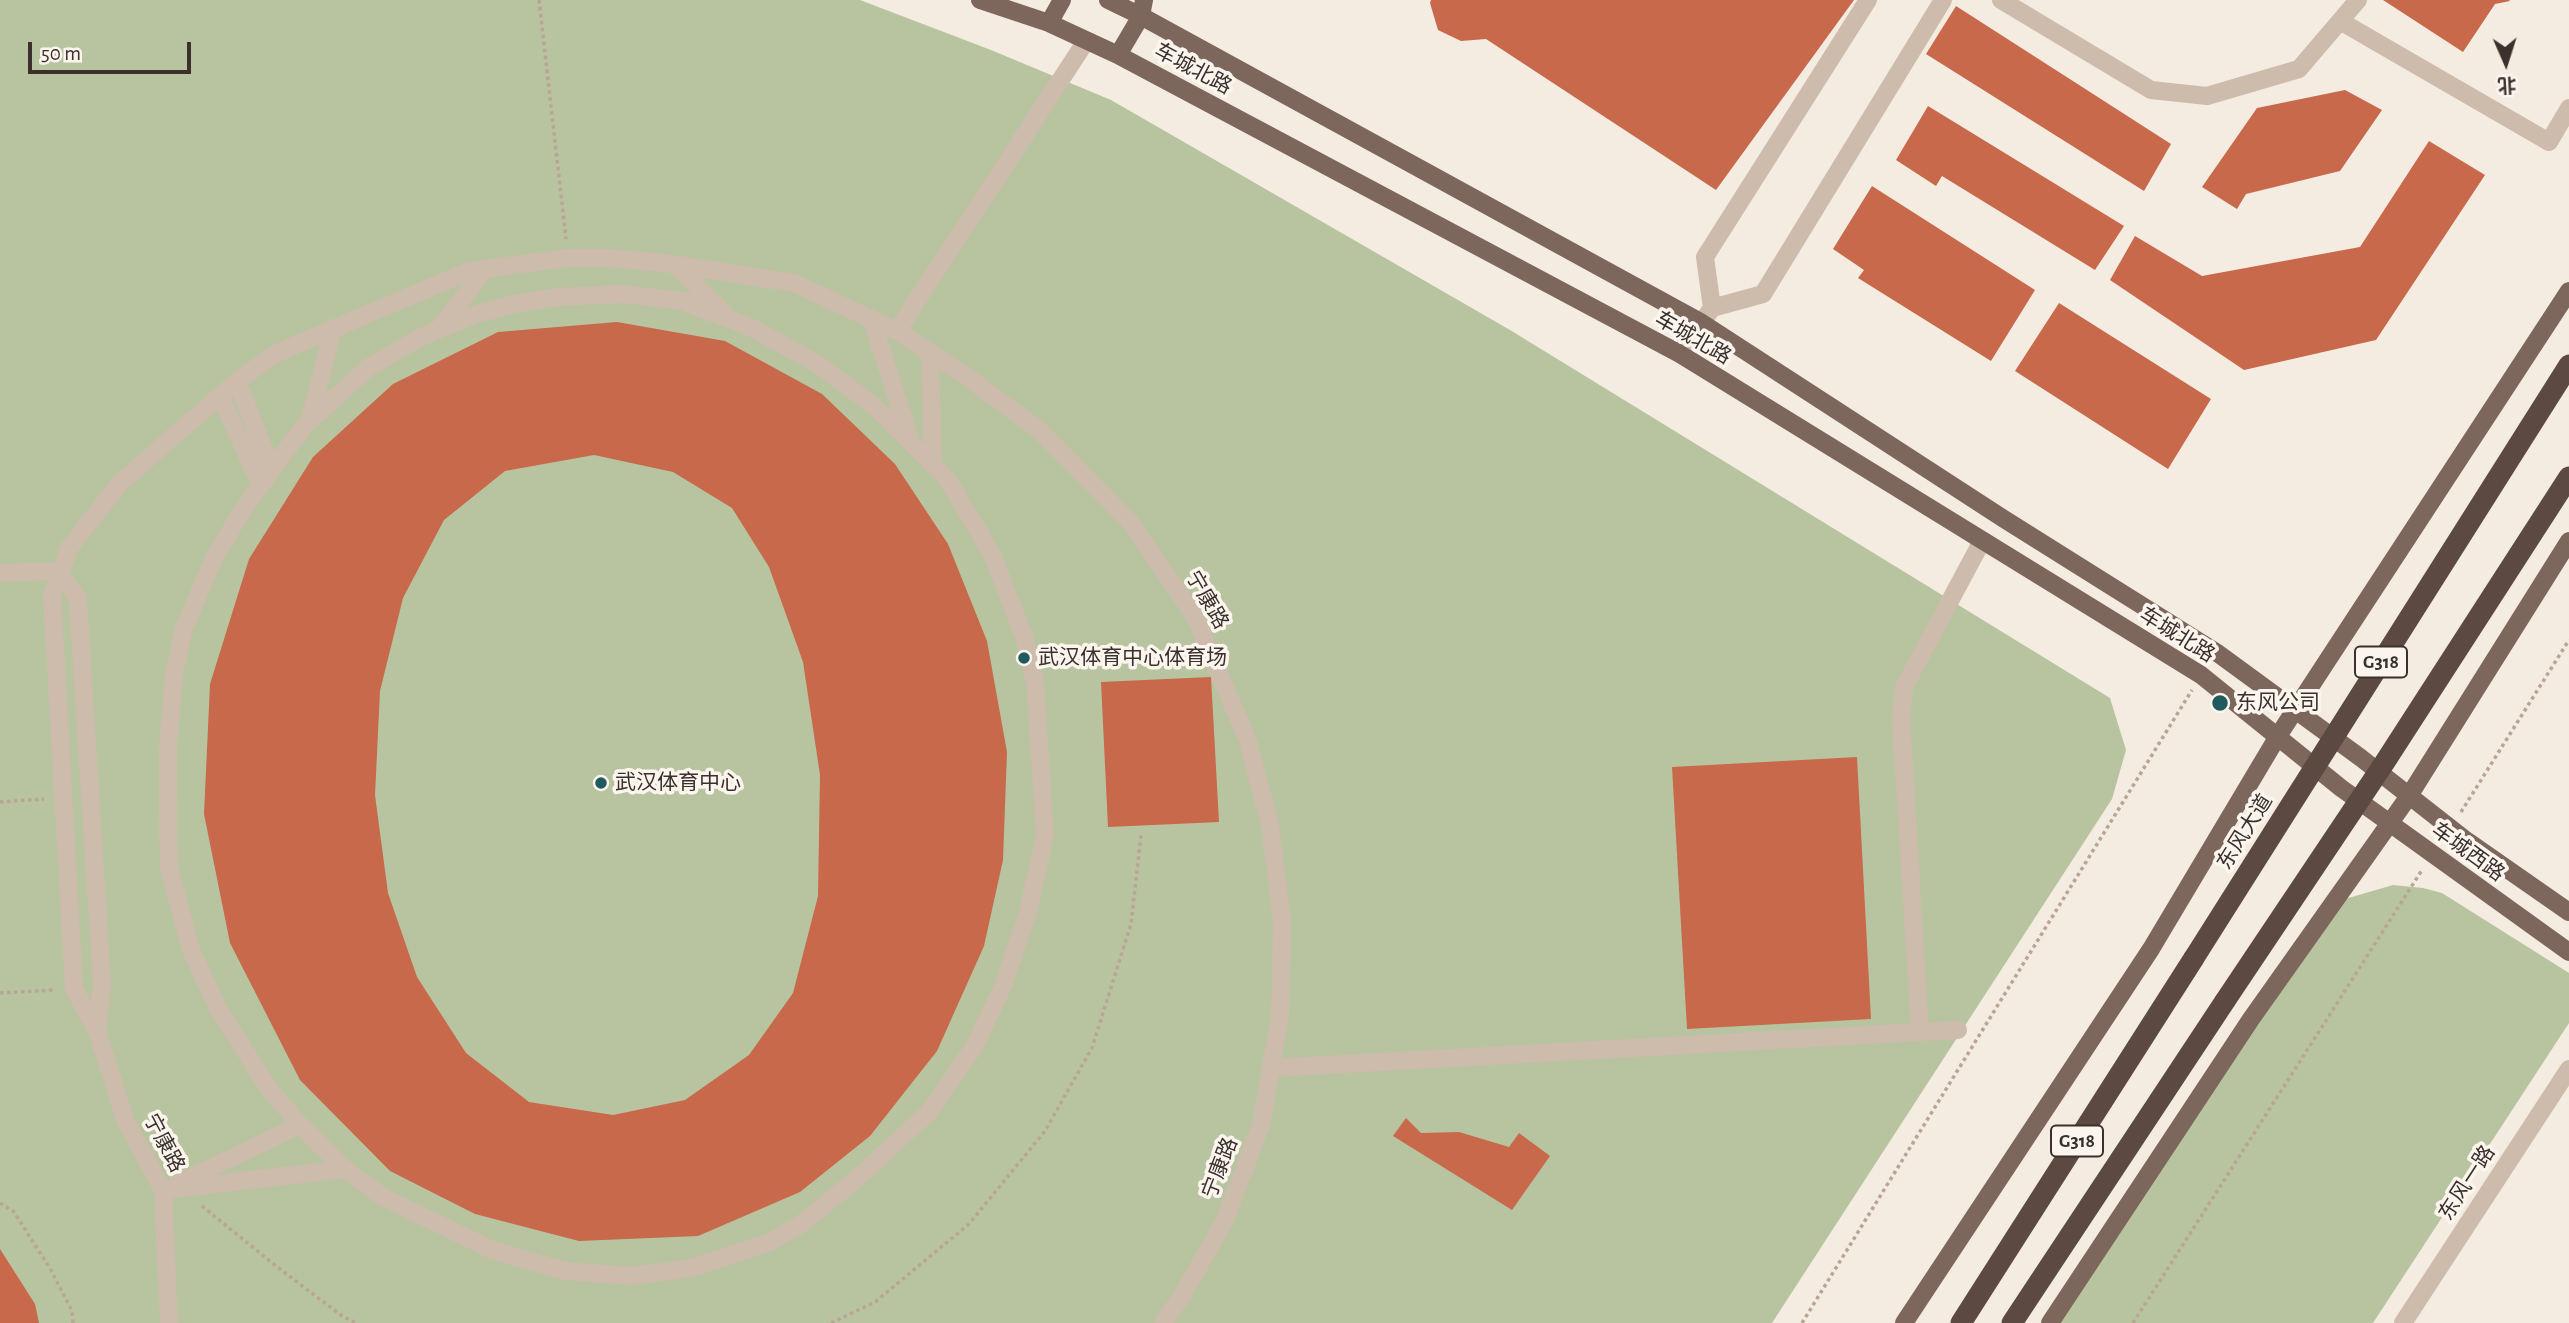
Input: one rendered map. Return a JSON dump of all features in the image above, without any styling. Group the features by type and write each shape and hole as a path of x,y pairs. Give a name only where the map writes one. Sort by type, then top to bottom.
{"highway":[{"name":"东风大道","path":"1961,1323 2569,365"},
{"name":"G318","path":"2012,1323 2383,765 2569,477"}],"main road":[{"name":"车城北路","path":"980,0 1049,23 1118,55 1680,354 2201,675 2342,788"},
{"path":"1049,23 1062,0"},
{"name":"车城北路","path":"1108,0 1142,8 1707,315 2004,519 2216,652 2361,758"},
{"path":"1118,55 1142,8"},
{"path":"1904,1323 2151,949 2278,736 2569,291"},
{"path":"2050,1323 2251,1019 2409,796 2569,541"},
{"name":"车城西路","path":"2361,758 2451,828 2569,912"},
{"name":"车城西路","path":"2342,788 2569,952"}],"street":[{"path":"1707,315 1705,257 1868,0"},
{"path":"1680,354 1707,315 1763,294 1943,0"},
{"path":"2001,0 2151,90 2207,96 2299,69 2358,0"},
{"path":"2340,21 2549,142 2569,108"},
{"path":"897,331 1086,41"},
{"name":"宁康路","path":"74,989 51,595 69,548 120,483 220,395 277,353 469,271 568,258 608,258 794,283 897,331 1040,430 1131,523 1194,615 1248,741 1270,825 1282,920 1280,1016 1261,1125 1224,1222 1183,1294 1163,1323"},
{"path":"675,265 732,320"},
{"path":"440,328 485,270"},
{"path":"623,294 683,301 752,328 816,363 874,406 947,480 992,554 1024,637 1035,681 1045,835 1028,912 1003,986 974,1047 929,1112 853,1182 801,1224 768,1243 691,1268 631,1276 565,1271 492,1250 383,1197 345,1169 300,1125 269,1089 219,1010 191,950 169,867 168,748 174,675 184,628 214,558 272,470 310,420 369,367 440,328 514,304 557,297 623,294"},
{"path":"870,318 912,445"},
{"path":"310,420 333,328"},
{"path":"930,352 933,465"},
{"path":"237,381 272,470"},
{"path":"220,395 261,486"},
{"path":"1920,1032 1901,719 1904,687 1982,541"},
{"path":"0,573 59,571 78,599 102,985 97,1031"},
{"path":"74,989 97,1031"},
{"path":"1271,1068 1958,1030"},
{"name":"宁康路","path":"97,1031 126,1122 163,1190 169,1323"},
{"name":"东风一路","path":"2403,1323 2569,1069"},
{"path":"163,1190 300,1125"},
{"path":"163,1190 345,1169"}],"path":[{"path":"539,0 568,258"},
{"path":"2451,828 2569,640"},
{"path":"1802,1323 2201,675"},
{"path":"0,802 63,798"},
{"path":"831,1323 875,1302 969,1224 1045,1131 1092,1048 1131,924 1141,835"},
{"path":"2133,1323 2432,854"},
{"path":"0,992 74,989"},
{"path":"182,1188 276,1266 342,1317 356,1323"},
{"path":"0,1203 14,1212 51,1270 72,1311 73,1323"}],"green space":[{"name":"武汉体育中心体育场","path":"0,0 860,0 1111,100 1510,330 2110,698 2126,750 2112,799 1772,1323 0,1323"},
{"path":"2393,885 2442,893 2569,973 2569,1023 2373,1323 2053,1323 2296,949 2345,899"}],"building":[{"path":"1431,0 1854,0 1716,190 1486,39 1461,41 1438,30"},
{"path":"2383,0 2510,1 2495,4 2463,52"},
{"path":"1956,6 2171,144 2144,191 1926,54"},
{"path":"2345,90 2382,110 2340,171 2246,194 2237,209 2202,187 2257,108"},
{"path":"1928,106 2124,226 2095,270 1942,176 1936,186 1896,160"},
{"path":"2429,141 2485,175 2376,340 2244,370 2110,280 2135,236 2202,276 2360,247"},
{"path":"1872,186 2035,290 1991,361 1858,278 1864,270 1833,249"},
{"path":"2059,303 2211,399 2168,469 2015,371"},
{"path":"617,322 725,341 822,394 895,464 948,544 987,641 1007,752 1003,860 984,946 937,1051 870,1136 800,1192 698,1236 579,1241 475,1214 390,1171 300,1080 230,943 204,814 210,684 249,559 313,457 393,384 498,332","holes":["594,455 673,472 732,508 769,567 803,662 820,775 818,896 793,993 749,1055 685,1100 613,1115 529,1102 466,1053 417,977 388,893 375,795 380,691 403,598 444,520 505,471"]},
{"path":"1211,677 1219,822 1108,827 1101,682"},
{"path":"1857,757 1871,1019 1687,1029 1672,767"},
{"path":"1406,1118 1421,1133 1459,1132 1509,1147 1519,1133 1550,1156 1512,1210 1393,1136"},
{"path":"0,1249 35,1304 39,1323 0,1323"}],"place":[{"name":"武汉体育中心体育场","path":"1024,658"},
{"name":"东风公司","path":"2220,703"},
{"name":"武汉体育中心","path":"601,783"}]}
